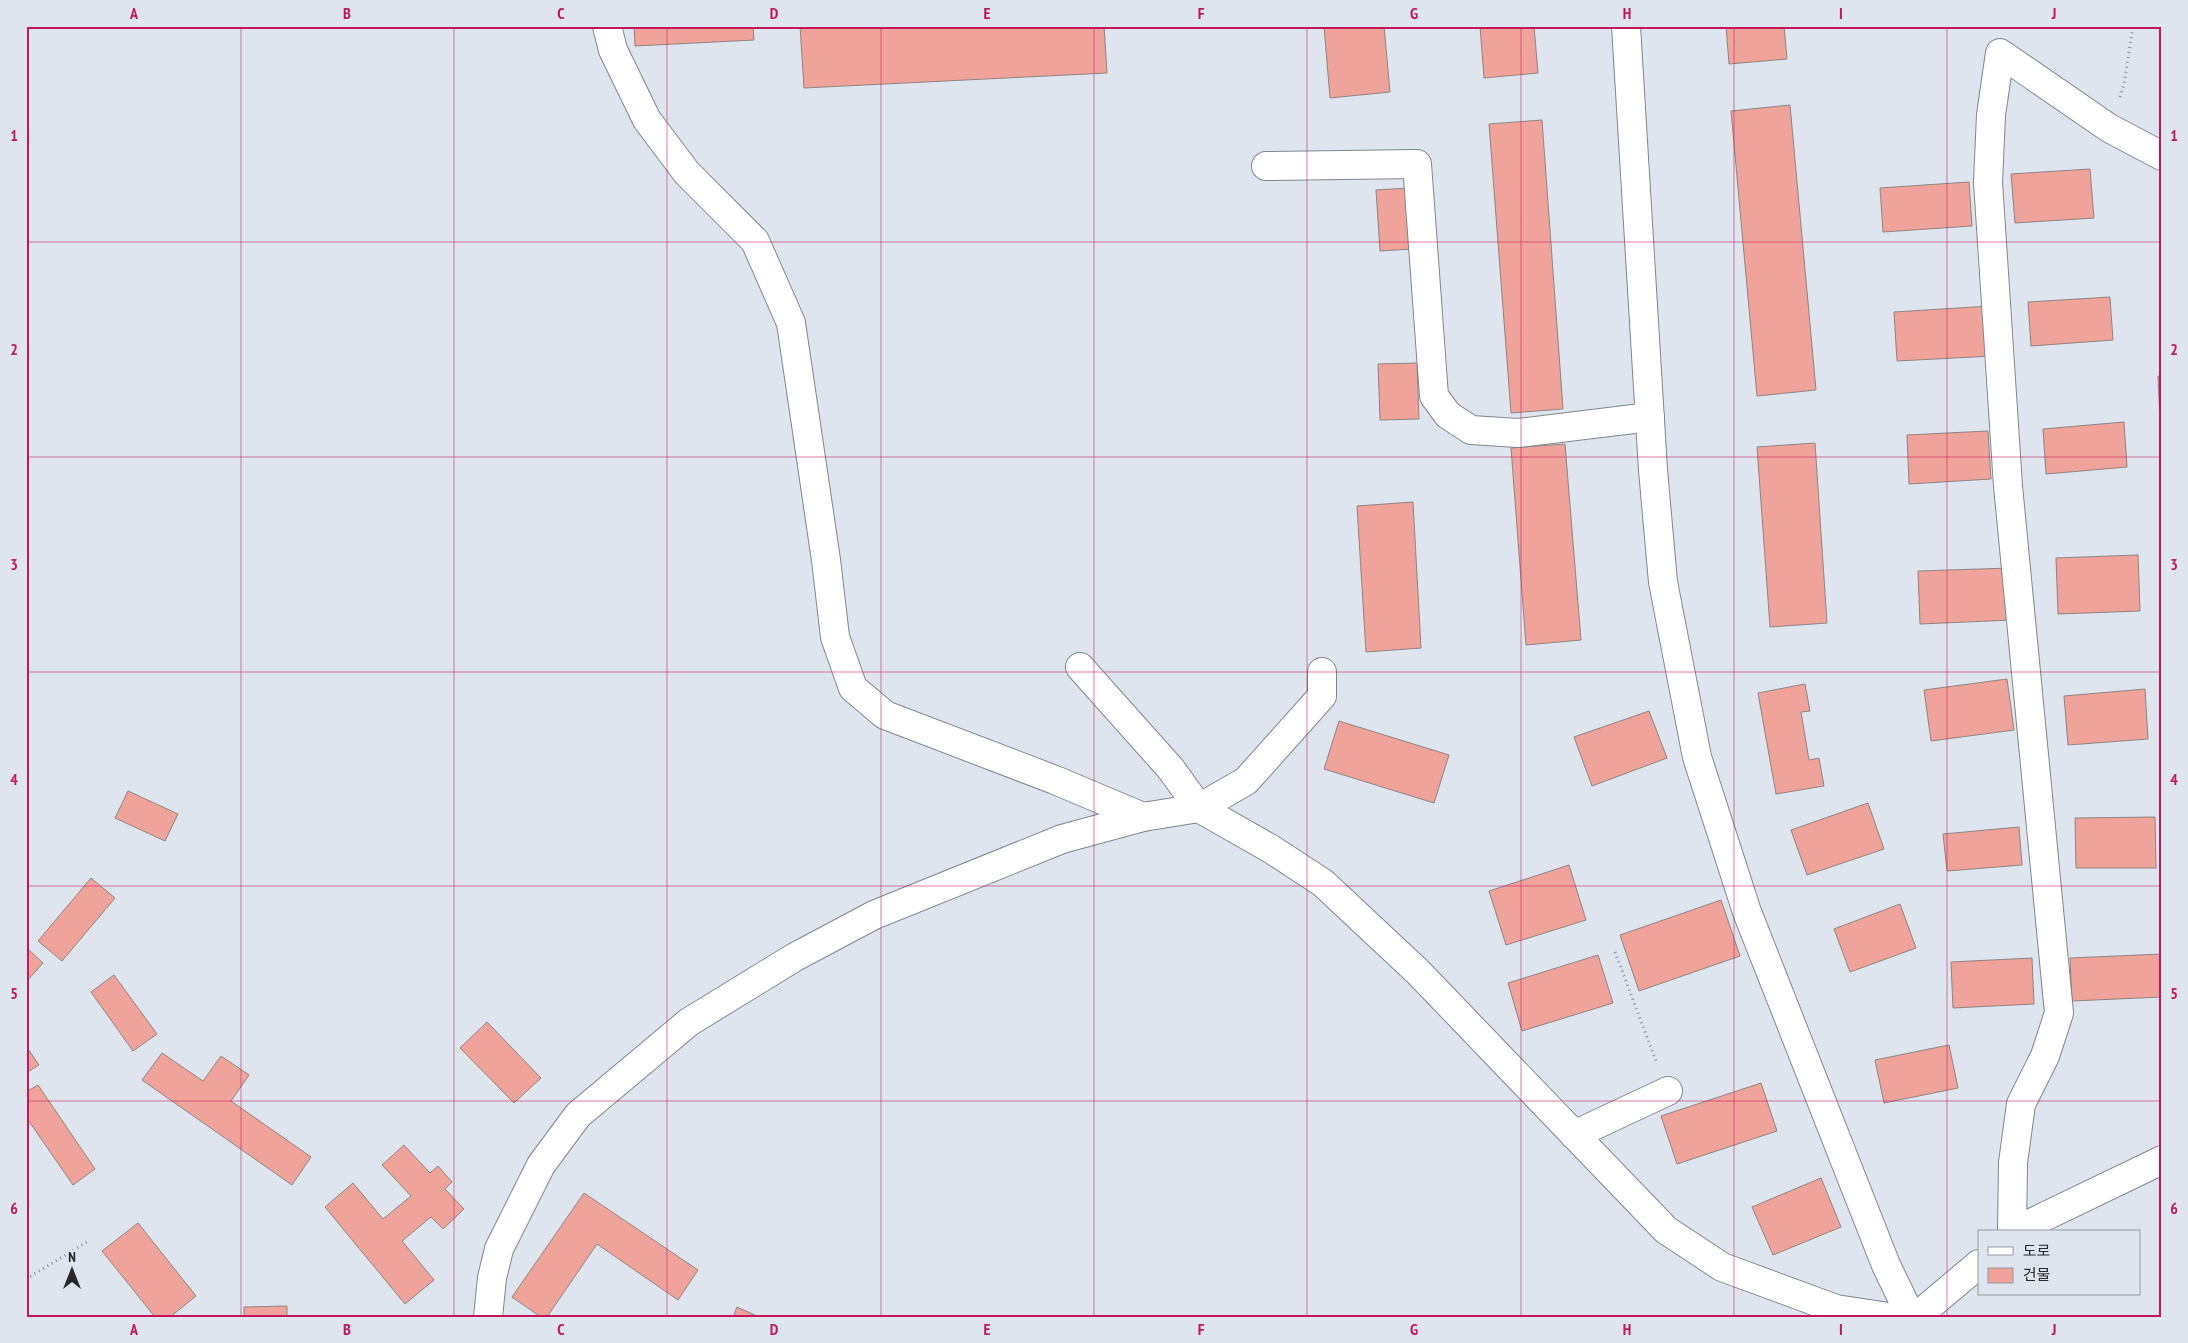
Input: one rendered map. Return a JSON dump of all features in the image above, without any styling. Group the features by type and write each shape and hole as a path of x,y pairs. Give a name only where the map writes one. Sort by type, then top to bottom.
{"street":[{"path":"607,26 613,50 647,120 687,172 756,241 791,323 826,560 835,637 853,688 885,715 1055,780 1142,817"},
{"path":"1626,26 1650,417 1663,582 1697,757 1747,912 1886,1265 1911,1317"},
{"path":"2012,1230 2013,1163 2021,1104 2046,1056 2059,1013 2008,486 1988,182 1991,115 2000,53 2109,128 2162,156"},
{"path":"1266,166 1418,164 1434,396 1448,416 1471,430 1518,433 1650,417"},
{"path":"1080,667 1171,769 1199,808 1271,849 1323,883 1418,972 1666,1230 1722,1267 1836,1310 1888,1317"},
{"path":"488,1317 498,1249 541,1165 578,1115 689,1022 795,957 874,915 1062,839 1142,817 1199,808 1246,781 1322,696 1322,672"},
{"path":"1574,1135 1668,1091"},
{"path":"2019,1230 2162,1160"},
{"path":"1916,1317 1978,1265"}],"path":[{"path":"2109,128 2124,84 2133,26"},
{"path":"1615,952 1668,1091"},
{"path":"26,1279 87,1242"}],"building":[{"path":"634,26 753,26 754,40 635,46"},
{"path":"800,26 1104,26 1107,73 804,88"},
{"path":"1324,26 1384,26 1390,92 1330,98"},
{"path":"1480,26 1534,26 1538,73 1484,78"},
{"path":"1726,26 1784,26 1787,59 1729,64"},
{"path":"1790,105 1816,390 1757,396 1731,111"},
{"path":"1542,120 1563,409 1511,413 1489,124"},
{"path":"2090,169 2094,218 2015,223 2011,174"},
{"path":"1969,182 1972,226 1883,232 1880,188"},
{"path":"1408,188 1412,249 1380,251 1376,190"},
{"path":"2110,297 2113,340 2031,346 2028,302"},
{"path":"1990,306 1993,356 1897,361 1894,312"},
{"path":"1417,363 1419,419 1380,420 1378,364"},
{"path":"2158,376 2162,376 2162,423 2160,423"},
{"path":"2124,422 2127,467 2046,474 2043,429"},
{"path":"1988,431 1991,479 1909,484 1907,435"},
{"path":"1815,443 1827,623 1770,627 1757,447"},
{"path":"1565,444 1581,640 1526,645 1511,448"},
{"path":"1413,502 1421,648 1366,652 1357,506"},
{"path":"2138,555 2140,611 2058,614 2056,558"},
{"path":"2010,568 2012,620 1920,624 1918,571"},
{"path":"2007,679 2014,730 1931,741 1924,690"},
{"path":"1805,684 1810,711 1801,712 1809,760 1819,758 1824,786 1776,794 1758,693"},
{"path":"2145,689 2148,739 2068,745 2064,696"},
{"path":"1649,711 1667,758 1592,786 1574,737"},
{"path":"1339,721 1449,755 1434,803 1324,769"},
{"path":"128,791 178,814 165,841 115,818"},
{"path":"1868,803 1884,849 1807,875 1791,830"},
{"path":"2155,817 2156,868 2076,868 2075,818"},
{"path":"2019,827 2022,865 1947,871 1943,834"},
{"path":"1569,865 1586,920 1506,945 1489,891"},
{"path":"91,878 115,898 62,961 38,941"},
{"path":"1721,900 1740,956 1639,991 1620,935"},
{"path":"1900,904 1916,948 1850,972 1834,929"},
{"path":"26,947 43,963 26,982"},
{"path":"2162,954 2162,997 2072,1001 2070,958"},
{"path":"1598,955 1613,1003 1522,1031 1508,983"},
{"path":"2032,958 2034,1004 1953,1008 1951,962"},
{"path":"114,975 157,1034 133,1051 91,992"},
{"path":"487,1022 541,1078 514,1103 460,1048"},
{"path":"1949,1045 1958,1088 1884,1103 1875,1060"},
{"path":"26,1046 39,1065 26,1073"},
{"path":"162,1053 203,1081 221,1056 249,1075 231,1101 311,1157 292,1185 142,1080"},
{"path":"1761,1083 1777,1131 1677,1164 1661,1116"},
{"path":"38,1085 95,1169 73,1185 26,1117 26,1092"},
{"path":"404,1145 430,1173 438,1166 452,1182 445,1189 464,1209 443,1229 431,1217 402,1241 434,1280 405,1304 325,1207 353,1183 383,1219 411,1196 382,1165"},
{"path":"1821,1178 1841,1227 1773,1255 1752,1207"},
{"path":"584,1193 698,1270 678,1300 597,1244 547,1317 541,1317 512,1297"},
{"path":"138,1223 196,1296 170,1317 155,1317 102,1251"},
{"path":"287,1306 287,1317 244,1317 244,1307"},
{"path":"737,1307 759,1317 733,1317"}]}
